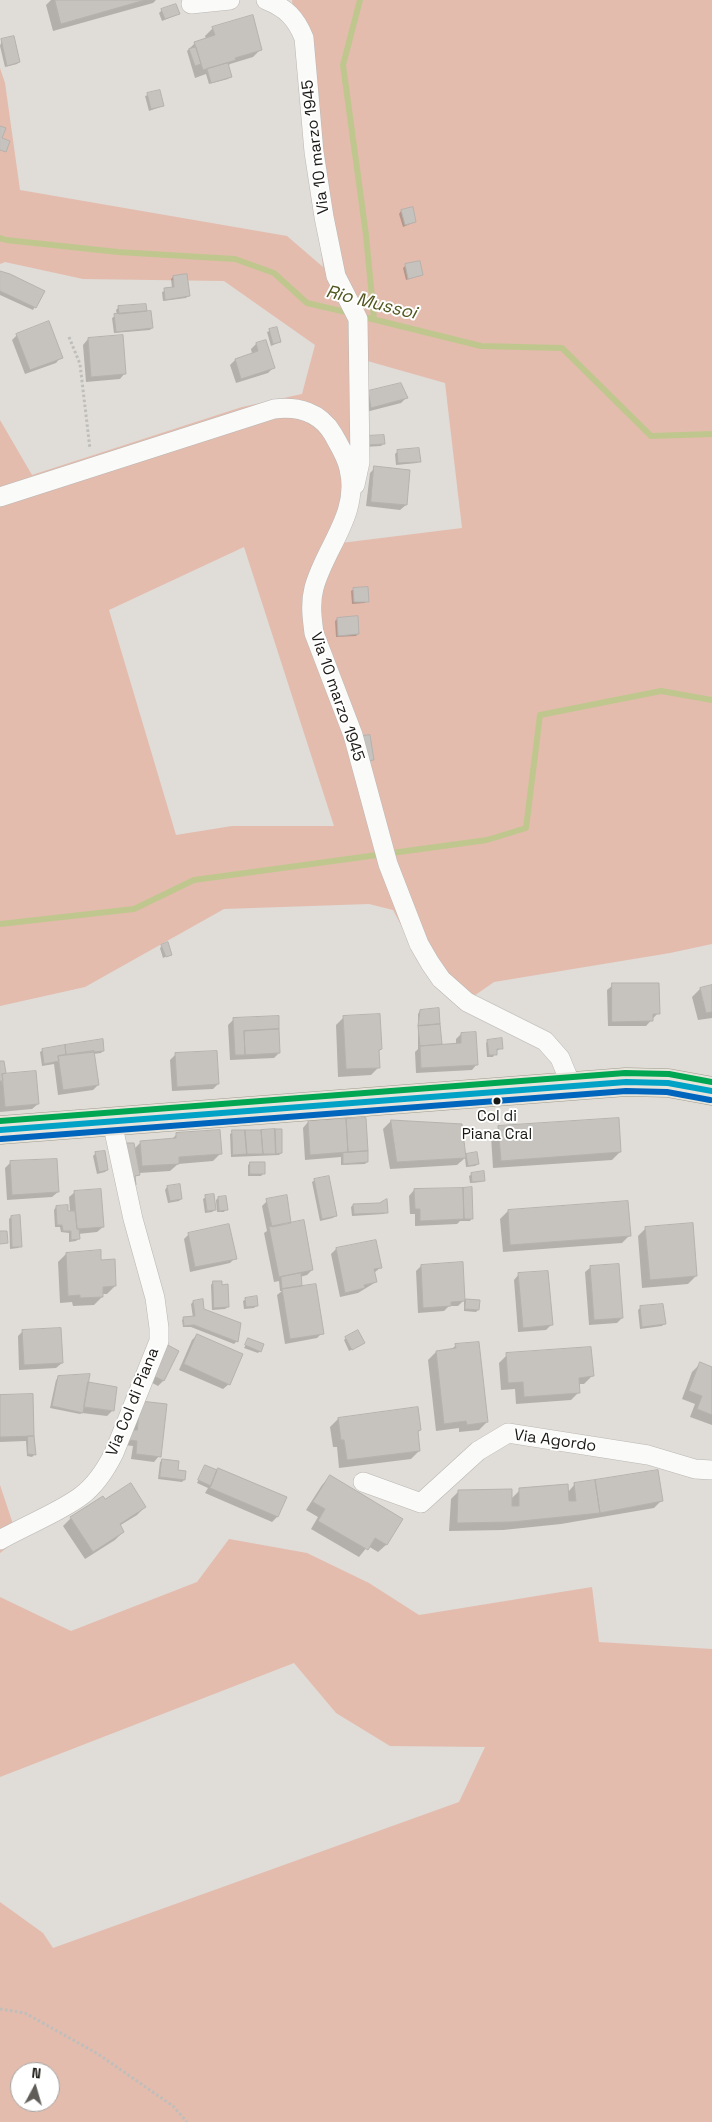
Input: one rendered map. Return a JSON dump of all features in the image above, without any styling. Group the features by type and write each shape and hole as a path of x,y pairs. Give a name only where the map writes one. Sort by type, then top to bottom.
{"main road":[{"path":"0,1130 651,1082 684,1085 712,1091"}],"street":[{"path":"191,4 230,0"},
{"name":"Via 10 marzo 1945","path":"266,0 285,9 298,23 304,38 314,152 324,217 336,276 355,313 360,462 358,478 342,528 319,573 314,588 312,618 314,633 353,735 388,864 419,944 441,979 467,1002 545,1041 560,1058 572,1087"},
{"name":"Via 10 marzo 1945","path":"0,498 274,409 286,407 299,408 322,420 331,430 349,466 351,497"},
{"name":"Via Col di Piana","path":"0,1540 81,1496 94,1484 107,1467 114,1453 159,1341 155,1298 133,1219 112,1122"},
{"name":"Via Agordo","path":"363,1482 421,1503 478,1451 508,1433 648,1455 695,1469 712,1470"}],"path":[{"path":"70,337 80,364 92,468"},
{"path":"0,2009 25,2013 98,2054 173,2106 187,2122"}],"shaded area":[{"path":"292,0 712,0 712,944 670,953 494,982 461,1005 425,970 393,910 369,904 224,909 85,987 0,1006 0,420 32,475 242,407 302,394 315,345 224,281 83,279 5,262 0,264 0,68 5,83 20,190 287,236 323,267","holes":["364,360 445,383 462,528 341,543","244,547 334,826 232,826 176,835 109,610"]},
{"path":"0,1485 18,1539 0,1553"},
{"path":"229,1539 307,1553 369,1583 419,1615 592,1587 599,1642 712,1649 712,2122 0,2122 0,1902 43,1933 53,1948 459,1802 485,1747 390,1746 336,1713 294,1663 0,1777 0,1597 71,1631 197,1582"}],"building":[{"path":"55,0 145,0 61,24"},
{"path":"176,4 180,14 165,19 161,9"},
{"path":"253,15 262,50 203,70 194,42 215,35 212,27"},
{"path":"14,36 20,62 7,66 1,39"},
{"path":"196,47 201,64 195,66 189,49"},
{"path":"228,63 232,77 211,83 207,69"},
{"path":"160,90 164,106 151,109 147,93"},
{"path":"0,126 6,128 2,138 10,141 6,152 0,150"},
{"path":"413,207 416,222 405,225 401,210"},
{"path":"420,261 423,275 408,279 405,264"},
{"path":"0,271 45,291 36,308 0,291"},
{"path":"187,274 190,296 165,300 164,288 174,287 173,276"},
{"path":"146,304 147,311 119,314 118,306"},
{"path":"151,311 153,328 116,332 114,314"},
{"path":"49,321 63,358 30,370 16,334"},
{"path":"277,327 281,342 273,344 269,329"},
{"path":"123,335 126,374 91,377 88,338"},
{"path":"266,340 275,368 241,379 235,359 258,351 256,343"},
{"path":"401,383 408,398 371,408 368,391"},
{"path":"384,435 385,444 366,445 366,436"},
{"path":"419,448 421,462 398,463 397,450"},
{"path":"374,466 410,470 407,505 371,502"},
{"path":"368,587 369,602 354,602 353,588"},
{"path":"358,616 359,634 338,636 337,618"},
{"path":"370,735 374,760 366,761 362,736"},
{"path":"168,942 172,955 166,957 161,945"},
{"path":"612,983 659,983 660,1014 653,1014 653,1021 612,1022"},
{"path":"712,985 712,1012 706,1013 700,988"},
{"path":"439,1008 440,1024 418,1026 420,1010"},
{"path":"380,1014 382,1049 379,1050 380,1068 346,1069 343,1016"},
{"path":"279,1016 279,1029 244,1031 245,1055 235,1055 233,1018"},
{"path":"440,1024 442,1044 420,1046 418,1026"},
{"path":"279,1029 280,1053 245,1055 244,1031"},
{"path":"476,1032 478,1065 421,1068 420,1046 461,1043 461,1033"},
{"path":"502,1038 503,1049 497,1049 497,1055 489,1055 487,1040"},
{"path":"103,1039 104,1051 66,1055 65,1045"},
{"path":"65,1045 66,1055 58,1056 59,1061 44,1064 42,1049"},
{"path":"94,1051 99,1085 63,1090 58,1056"},
{"path":"217,1051 219,1084 177,1087 175,1053"},
{"path":"0,1061 4,1061 6,1073 2,1074 3,1081 0,1081"},
{"path":"36,1071 39,1104 5,1107 2,1074"},
{"path":"366,1118 368,1151 348,1152 346,1119"},
{"path":"619,1118 621,1152 501,1161 498,1126"},
{"path":"346,1119 348,1152 310,1155 308,1121"},
{"path":"391,1120 462,1124 466,1158 397,1162"},
{"path":"275,1129 276,1154 263,1154 261,1130"},
{"path":"275,1129 282,1129 282,1153 276,1154"},
{"path":"220,1130 222,1154 179,1157 179,1164 142,1166 140,1141 176,1138 176,1133"},
{"path":"232,1130 245,1130 247,1154 233,1155"},
{"path":"245,1130 261,1130 263,1154 247,1154"},
{"path":"125,1143 134,1143 140,1175 135,1176 136,1185 131,1186"},
{"path":"105,1151 108,1170 99,1172 95,1152"},
{"path":"368,1151 368,1162 343,1164 343,1153"},
{"path":"477,1152 479,1164 468,1166 466,1154"},
{"path":"57,1159 59,1192 12,1195 10,1161"},
{"path":"250,1162 265,1162 265,1174 250,1174"},
{"path":"484,1171 485,1181 472,1182 471,1173"},
{"path":"329,1176 337,1216 322,1219 314,1179"},
{"path":"180,1184 182,1199 170,1201 167,1186"},
{"path":"472,1187 473,1219 464,1219 463,1188"},
{"path":"463,1188 464,1219 420,1221 420,1209 415,1209 414,1189"},
{"path":"101,1189 104,1227 77,1229 74,1191"},
{"path":"214,1194 216,1210 207,1211 205,1195"},
{"path":"287,1195 291,1223 272,1227 266,1199"},
{"path":"226,1196 228,1210 219,1211 218,1197"},
{"path":"387,1199 388,1213 354,1214 353,1204 379,1203"},
{"path":"628,1201 631,1236 510,1245 508,1210"},
{"path":"68,1205 68,1211 75,1211 80,1239 71,1240 71,1231 63,1231 62,1225 57,1225 56,1206"},
{"path":"20,1215 22,1247 12,1247 11,1216"},
{"path":"304,1220 313,1270 279,1277 269,1227"},
{"path":"693,1223 697,1276 650,1280 645,1227"},
{"path":"229,1224 237,1259 195,1267 188,1233"},
{"path":"0,1231 7,1231 8,1243 0,1244"},
{"path":"376,1240 382,1268 374,1269 377,1282 364,1285 365,1288 345,1293 336,1248"},
{"path":"101,1250 101,1260 115,1259 116,1286 103,1287 103,1297 80,1298 80,1295 68,1296 66,1253"},
{"path":"463,1262 465,1301 451,1302 451,1306 423,1308 421,1265"},
{"path":"619,1264 623,1318 594,1320 590,1266"},
{"path":"548,1271 553,1325 523,1328 518,1273"},
{"path":"301,1273 302,1286 282,1289 281,1277"},
{"path":"213,1281 222,1281 222,1285 228,1284 229,1307 214,1308"},
{"path":"316,1284 324,1334 290,1339 282,1289"},
{"path":"257,1296 258,1306 246,1307 245,1298"},
{"path":"203,1299 204,1309 241,1323 238,1342 194,1325 184,1326 183,1317 195,1316 193,1301"},
{"path":"466,1299 480,1300 479,1310 465,1309"},
{"path":"663,1304 666,1324 642,1327 640,1306"},
{"path":"61,1328 63,1363 24,1365 22,1330"},
{"path":"358,1330 365,1343 352,1350 345,1337"},
{"path":"197,1334 243,1354 230,1385 184,1364"},
{"path":"248,1338 264,1344 261,1352 245,1345"},
{"path":"479,1342 488,1422 467,1425 466,1421 444,1424 436,1351 456,1348 455,1344"},
{"path":"164,1343 179,1351 164,1381 149,1374"},
{"path":"591,1347 594,1376 579,1378 580,1393 524,1397 523,1382 508,1383 506,1353"},
{"path":"700,1362 712,1367 712,1415 697,1409 702,1396 689,1391"},
{"path":"90,1374 83,1413 52,1406 58,1376"},
{"path":"88,1382 117,1387 114,1411 84,1407"},
{"path":"33,1394 34,1436 0,1437 0,1395"},
{"path":"140,1401 167,1404 161,1457 136,1454 137,1441 129,1440 130,1430 137,1430"},
{"path":"418,1407 421,1430 418,1431 420,1451 347,1460 344,1440 341,1440 338,1418"},
{"path":"28,1436 34,1436 36,1455 28,1454"},
{"path":"162,1459 179,1461 178,1470 186,1471 185,1480 160,1477"},
{"path":"205,1465 217,1470 211,1486 198,1480"},
{"path":"218,1468 287,1497 278,1517 210,1488"},
{"path":"658,1470 663,1501 600,1513 595,1480"},
{"path":"330,1475 403,1519 387,1545 375,1538 368,1550 318,1521 325,1509 313,1502"},
{"path":"595,1480 600,1513 512,1522 457,1523 458,1490 512,1489 512,1506 519,1506 519,1488 568,1484 569,1501 576,1501 574,1483"},
{"path":"131,1483 146,1507 120,1524 124,1532 93,1552 70,1517 103,1496 105,1499"}],"waterway":[{"path":"360,0 343,65 366,235 374,319"},
{"name":"Rio Mussoi","path":"0,238 118,252 235,259 274,273 307,303 350,313"},
{"name":"Rio Mussoi","path":"360,316 481,346 562,348 651,436 712,434"},
{"path":"0,924 134,909 194,880 487,840 526,828 540,715 661,691 712,700"}],"transit line":[{"path":"0,1121 625,1073 669,1074 712,1082"},
{"path":"0,1130 626,1082 668,1083 712,1091"},
{"path":"1,1139 626,1091 667,1092 710,1100"}],"place":[{"name":"Col di Piana Cral","path":"497,1101"}]}
